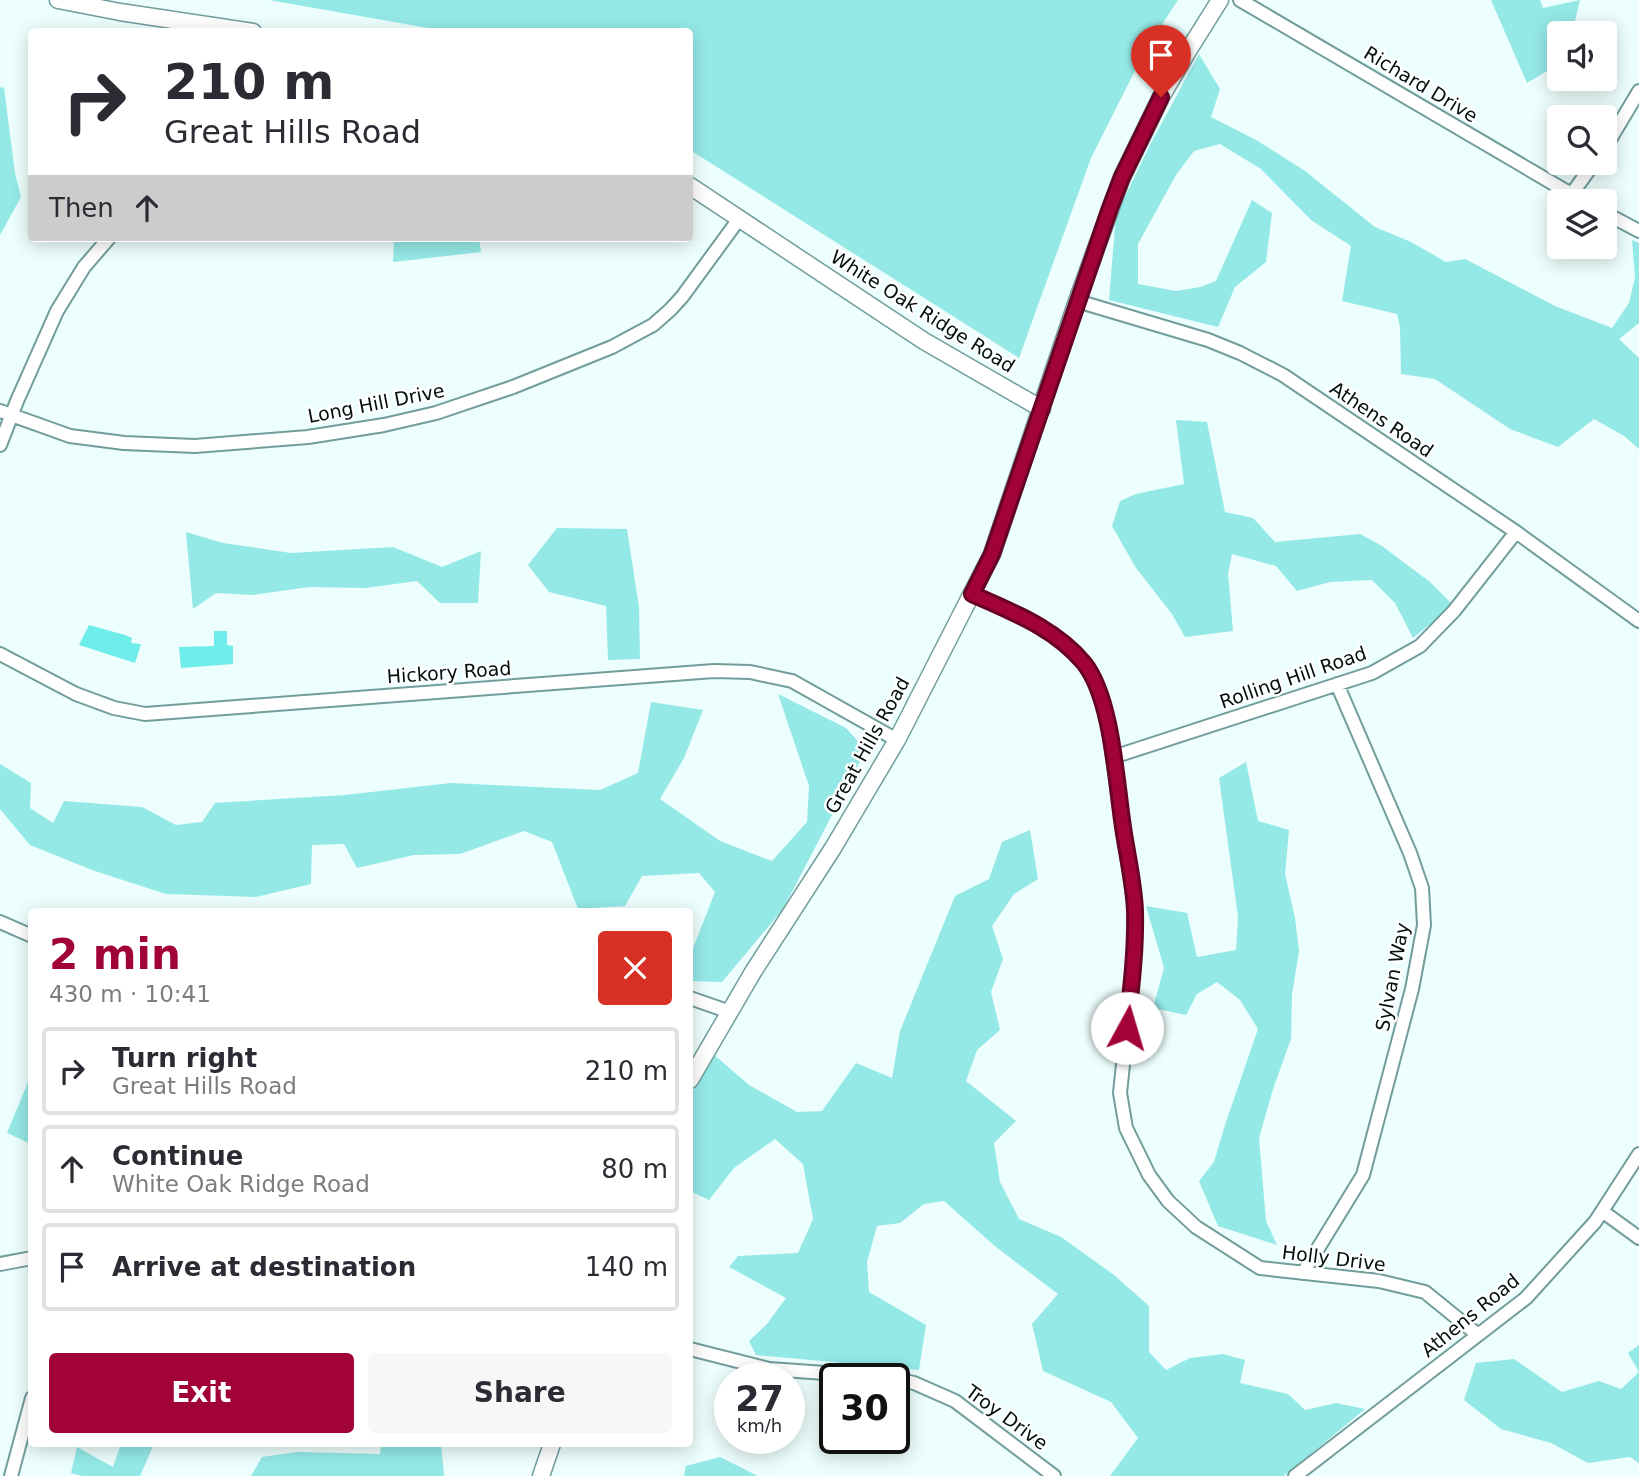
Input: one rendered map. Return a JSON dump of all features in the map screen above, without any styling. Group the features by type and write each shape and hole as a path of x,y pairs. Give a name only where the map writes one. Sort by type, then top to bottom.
{"street":[{"path":"58,0 226,28"},
{"path":"1042,409 1077,301 1127,167 1161,97 1220,0"},
{"name":"Richard Drive","path":"1241,0 1562,189"},
{"path":"1617,128 1639,91"},
{"name":"White Oak Ridge Road","path":"693,188 924,341 1042,409"},
{"name":"Long Hill Drive","path":"6,414 70,436 124,443 195,446 308,437 384,425 436,413 513,387 600,352 653,325 682,297 739,219"},
{"path":"1617,219 1639,231"},
{"path":"0,445 6,414 57,311 84,267 106,242"},
{"name":"Athens Road","path":"1077,301 1208,340 1283,375 1516,532 1639,621"},
{"name":"Great Hills Road","path":"693,1075 753,972 833,848 897,740 992,554 1042,409"},
{"name":"Rolling Hill Road","path":"1113,757 1372,673 1420,646 1454,611 1516,532"},
{"name":"Holly Drive","path":"972,594 1023,616 1067,646 1084,664 1097,684 1107,716 1135,910 1134,960 1120,1093 1126,1128 1149,1175 1168,1201 1196,1227 1261,1268 1379,1281 1425,1292 1478,1335"},
{"name":"Hickory Road","path":"0,654 76,694 114,708 145,714 714,671 750,671 792,681 897,740"},
{"name":"Sylvan Way","path":"1303,1273 1363,1175 1412,989 1423,925 1422,888 1410,853 1337,684"},
{"path":"0,922 28,934"},
{"path":"693,999 730,1012"},
{"name":"Athens Road","path":"1295,1476 1525,1298 1595,1222 1639,1153"},
{"path":"1602,1211 1639,1238"},
{"path":"0,1264 28,1259"},
{"name":"Troy Drive","path":"693,1350 769,1369 819,1373"},
{"name":"Troy Drive","path":"910,1383 955,1401 1054,1476"},
{"path":"12,1476 28,1414"},
{"path":"541,1476 551,1447"}],"shaded area":[{"path":"269,0 1178,0 1147,47 1091,158 1019,358 693,152 693,28 428,28"},
{"path":"1491,0 1540,0 1543,8 1580,0 1575,21 1547,21 1547,71 1527,83"},
{"path":"1199,54 1220,89 1211,117 1256,140 1305,171 1375,227 1411,242 1446,262 1465,259 1555,306 1612,328 1629,303 1635,278 1632,240 1639,243 1639,323 1619,339 1639,358 1639,449 1624,436 1594,419 1558,447 1510,429 1435,379 1401,374 1400,327 1397,314 1342,301 1351,246 1311,220 1261,169 1220,144 1194,151 1176,175 1138,244 1138,284 1176,291 1216,281 1252,200 1272,213 1266,262 1235,287 1218,327 1109,300 1116,215"},
{"path":"0,87 4,88 15,173 21,197 0,235"},
{"path":"394,242 480,242 481,252 393,262"},
{"path":"1176,420 1207,422 1225,512 1253,518 1275,542 1360,534 1382,546 1430,582 1453,605 1413,638 1395,603 1372,580 1330,582 1297,591 1276,566 1232,554 1228,574 1233,631 1185,637 1172,614 1136,568 1112,526 1120,501 1136,494 1184,484"},
{"path":"557,528 627,529 639,607 640,659 608,660 606,606 549,592 528,565"},
{"path":"186,532 223,543 291,553 393,547 442,567 481,551 478,603 440,603 417,581 366,588 309,587 252,595 216,593 193,609"},
{"path":"778,694 846,728 866,750 783,909 722,982 693,981 693,948 715,892 699,873 642,876 625,906 578,908 552,842 524,831 460,854 414,855 357,868 344,844 312,845 311,884 256,897 166,894 92,870 30,845 0,809 0,764 31,783 30,808 53,823 64,801 142,807 176,825 202,822 215,803 345,795 451,783 600,790 638,773 651,702 703,710 684,758 660,799 720,841 772,861 807,822 809,786"},
{"path":"1246,762 1258,821 1289,830 1285,874 1299,951 1292,995 1291,1039 1259,1138 1266,1221 1277,1245 1218,1226 1199,1181 1214,1162 1258,1029 1240,1000 1217,982 1197,994 1186,1015 1153,1008 1164,968 1146,906 1187,913 1197,957 1236,950 1238,917 1219,778"},
{"path":"1030,830 1038,879 1014,894 992,926 1003,959 991,992 1000,1030 977,1050 966,1081 1016,1121 994,1143 1000,1182 1019,1219 1061,1237 1114,1275 1149,1306 1149,1352 1166,1370 1190,1358 1223,1354 1245,1360 1240,1383 1288,1394 1305,1410 1336,1403 1365,1409 1284,1476 1110,1476 1138,1438 1111,1402 1043,1371 1032,1324 1058,1294 996,1247 944,1201 924,1204 900,1223 877,1226 867,1262 869,1292 926,1325 919,1370 910,1369 910,1363 843,1363 756,1355 749,1341 767,1324 786,1298 729,1267 738,1256 798,1253 813,1219 803,1164 775,1139 734,1168 709,1200 693,1192 693,1091 712,1053 749,1085 797,1112 822,1111 856,1063 892,1078 900,1031 955,896 989,879 1002,842"},
{"path":"28,1082 28,1143 7,1133"},
{"path":"1639,1345 1639,1372 1628,1353"},
{"path":"1514,1359 1562,1392 1599,1381 1621,1389 1639,1372 1639,1463 1630,1457 1588,1463 1551,1443 1501,1429 1464,1400 1476,1363"},
{"path":"77,1447 113,1467 120,1447 153,1447 140,1476 82,1476 71,1473"},
{"path":"381,1447 441,1447 444,1476 251,1476 262,1457 297,1452 380,1454"},
{"path":"720,1457 758,1476 684,1476 686,1466"}],"building":[{"path":"89,625 125,635 132,638 131,643 141,644 135,663 79,645"},
{"path":"214,631 227,631 227,645 233,646 233,664 181,668 179,647 214,646"}],"route":[{"path":"1127,1028 1134,960 1135,910 1107,716 1097,684 1084,664 1067,646 1023,616 972,594 992,554 1110,208 1161,97"}]}
